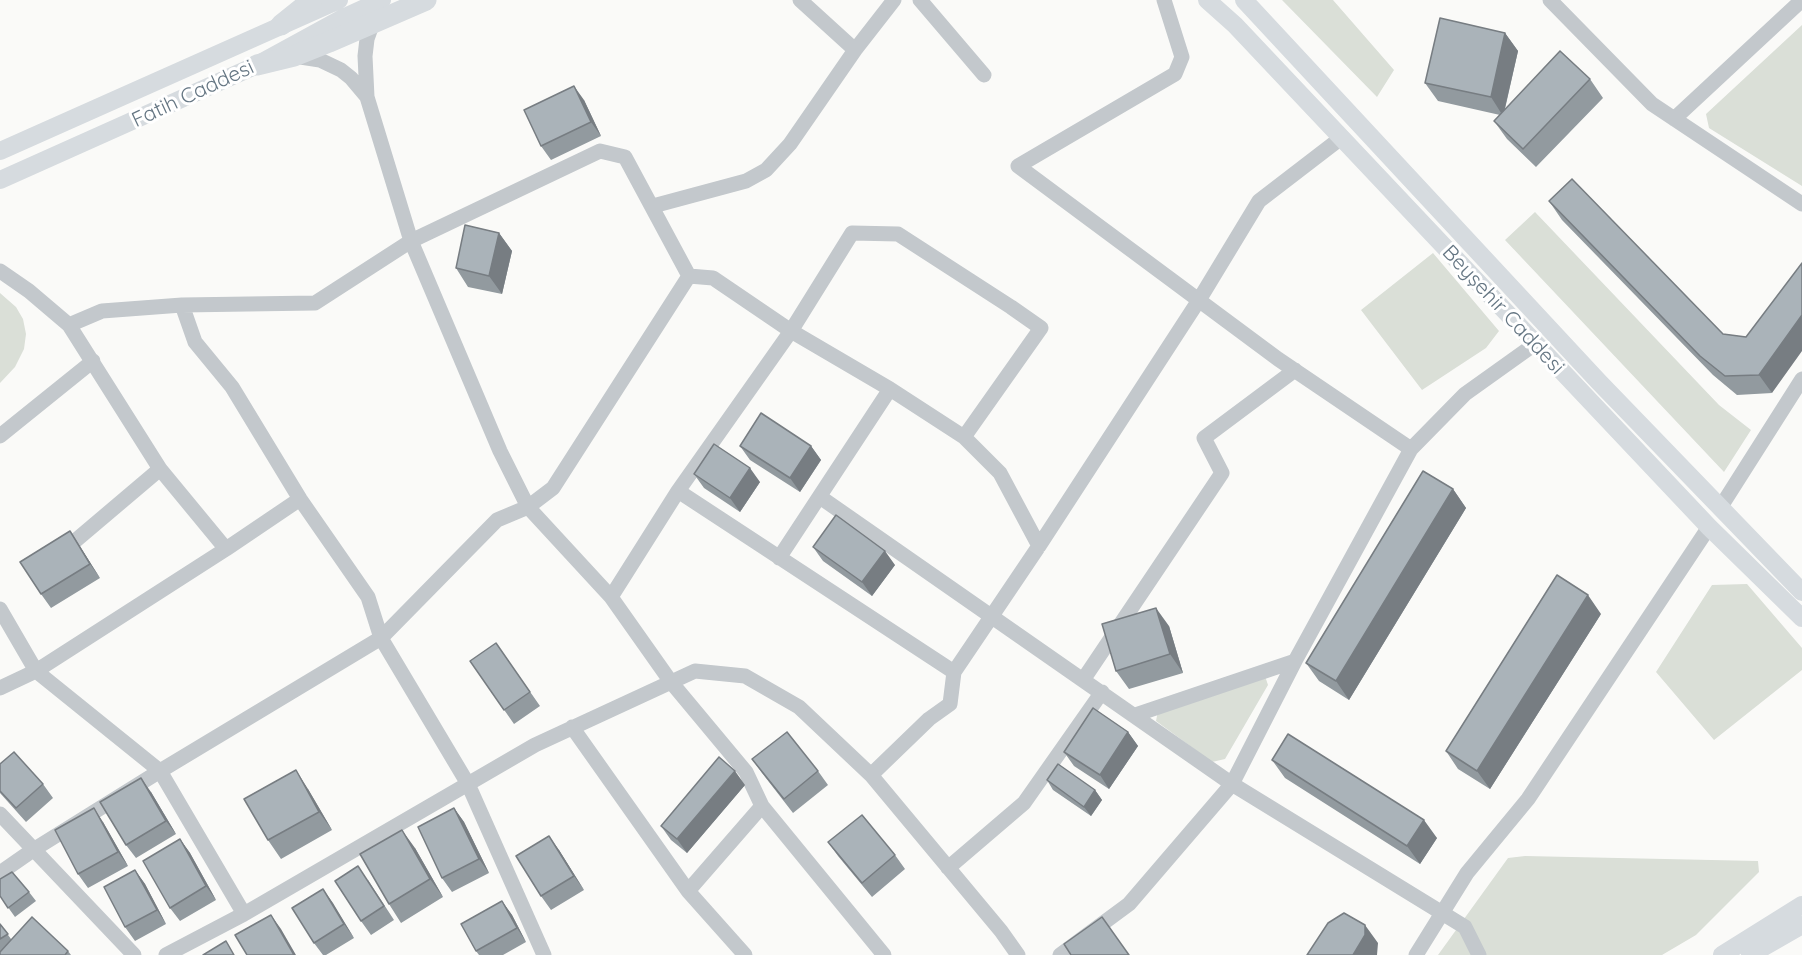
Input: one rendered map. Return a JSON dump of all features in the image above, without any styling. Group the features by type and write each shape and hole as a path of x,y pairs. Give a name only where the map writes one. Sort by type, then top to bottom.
{"highway":[{"path":"281,25 312,0"},
{"path":"257,65 294,56 372,25 426,0"}],"main road":[{"name":"Fatih Caddesi","path":"0,151 339,0"},
{"name":"Fatih Caddesi","path":"0,180 257,65 343,18 382,0"},
{"name":"Beyşehir Caddesi","path":"1207,0 1235,25 1709,527 1802,618"},
{"name":"Beyşehir Caddesi","path":"1244,0 1599,382 1802,592"},
{"path":"1722,955 1802,905"},
{"path":"1750,955 1802,925"}],"street":[{"path":"800,0 855,50"},
{"path":"653,206 746,182 766,170 790,144 855,50 894,0"},
{"path":"920,0 984,75"},
{"path":"1164,0 1182,57 1175,74 1018,166 1295,370 1411,449"},
{"path":"1550,0 1652,104 1802,204"},
{"path":"1674,119 1802,0"},
{"path":"372,25 367,39 367,97 411,241 500,451 528,507 610,597 671,682 746,772 762,806 884,955"},
{"path":"294,56 320,60 341,70 367,97"},
{"path":"871,775 929,719 950,704 954,672 1040,546 1200,300 1258,201 1341,138"},
{"path":"69,325 102,311 182,305 315,303 411,241 600,152 625,157 689,276"},
{"path":"610,597 678,491 791,331 852,233 898,234 1041,328 964,437"},
{"path":"0,271 29,291 69,325 160,469 226,549"},
{"path":"689,276 713,278 791,331 890,389 964,437 1000,473 1040,546"},
{"path":"0,873 160,771 381,638 497,520 528,507 553,488 689,276"},
{"path":"182,305 195,342 232,387 300,499 368,597 381,638 468,784 543,955"},
{"path":"1060,955 1129,904 1232,784 1295,661 1411,449 1465,394 1535,344"},
{"path":"0,436 93,361"},
{"path":"1083,680 1222,473 1204,438 1295,370"},
{"path":"1720,508 1802,379"},
{"path":"779,558 890,389"},
{"path":"75,541 160,469"},
{"path":"678,491 954,672"},
{"path":"819,497 1232,784 1465,927 1479,955"},
{"path":"0,688 36,671 300,499"},
{"path":"1416,955 1467,873 1528,799 1709,527"},
{"path":"0,609 36,671 160,771 244,914"},
{"path":"1135,715 1295,661"},
{"path":"166,955 244,914 535,745 695,671 745,676 799,707 871,775 1018,955"},
{"path":"948,868 1024,803 1102,692"},
{"path":"572,727 688,891 738,952"},
{"path":"688,891 762,806"},
{"path":"0,814 134,955"}],"shaded area":[{"path":"1282,0 1333,0 1394,70 1377,97"},
{"path":"1802,25 1802,186 1709,128 1706,114"},
{"path":"1535,212 1719,405 1751,430 1724,472 1505,240"},
{"path":"1433,253 1499,331 1486,348 1422,390 1361,310"},
{"path":"0,293 16,307 23,319 26,334 24,349 15,367 0,383"},
{"path":"1747,584 1802,648 1802,670 1714,740 1656,672 1712,585"},
{"path":"1265,676 1268,685 1225,759 1212,762 1156,721 1158,711"},
{"path":"1525,856 1758,861 1759,872 1696,935 1662,955 1438,955 1508,858"}],"building":[{"path":"1440,18 1505,33 1491,97 1425,83"},
{"path":"1560,51 1590,79 1523,149 1494,121"},
{"path":"574,86 591,122 541,146 524,110"},
{"path":"1572,179 1723,334 1746,337 1802,263 1802,315 1759,375 1725,376 1700,356 1549,201"},
{"path":"465,225 499,233 489,276 456,268"},
{"path":"761,413 811,446 790,478 740,446"},
{"path":"714,444 750,468 730,498 694,474"},
{"path":"1423,471 1453,489 1336,681 1306,663"},
{"path":"836,515 885,551 862,582 813,547"},
{"path":"70,531 90,564 41,594 20,562"},
{"path":"1557,575 1588,595 1477,771 1446,751"},
{"path":"1156,608 1170,654 1116,671 1102,624"},
{"path":"496,643 530,692 504,710 470,661"},
{"path":"1093,708 1128,732 1100,775 1064,752"},
{"path":"787,732 818,771 784,799 752,759"},
{"path":"1288,734 1424,820 1407,846 1272,760"},
{"path":"14,752 43,784 16,808 0,791 0,764"},
{"path":"719,757 735,771 677,839 661,826"},
{"path":"1058,764 1095,790 1084,807 1047,780"},
{"path":"296,770 319,812 268,840 244,799"},
{"path":"141,778 166,821 126,845 100,802"},
{"path":"94,808 118,852 78,874 55,830"},
{"path":"454,808 479,859 442,878 418,827"},
{"path":"862,815 895,855 862,883 828,842"},
{"path":"402,830 430,879 389,904 360,854"},
{"path":"549,836 574,876 541,896 516,856"},
{"path":"180,839 206,886 170,908 143,861"},
{"path":"358,866 384,906 361,921 335,881"},
{"path":"135,870 157,910 125,927 104,887"},
{"path":"12,872 29,892 8,908 0,896 0,879"},
{"path":"323,889 344,924 314,943 292,908"},
{"path":"502,901 517,928 476,951 461,924"},
{"path":"1344,913 1365,925 1365,935 1353,955 1307,955 1328,923"},
{"path":"271,915 294,955 247,955 235,935"},
{"path":"32,917 68,951 65,955 0,955 0,952"},
{"path":"1102,917 1129,955 1071,955 1064,944"},
{"path":"0,924 8,934 0,939"},
{"path":"226,941 234,955 203,955"}]}
